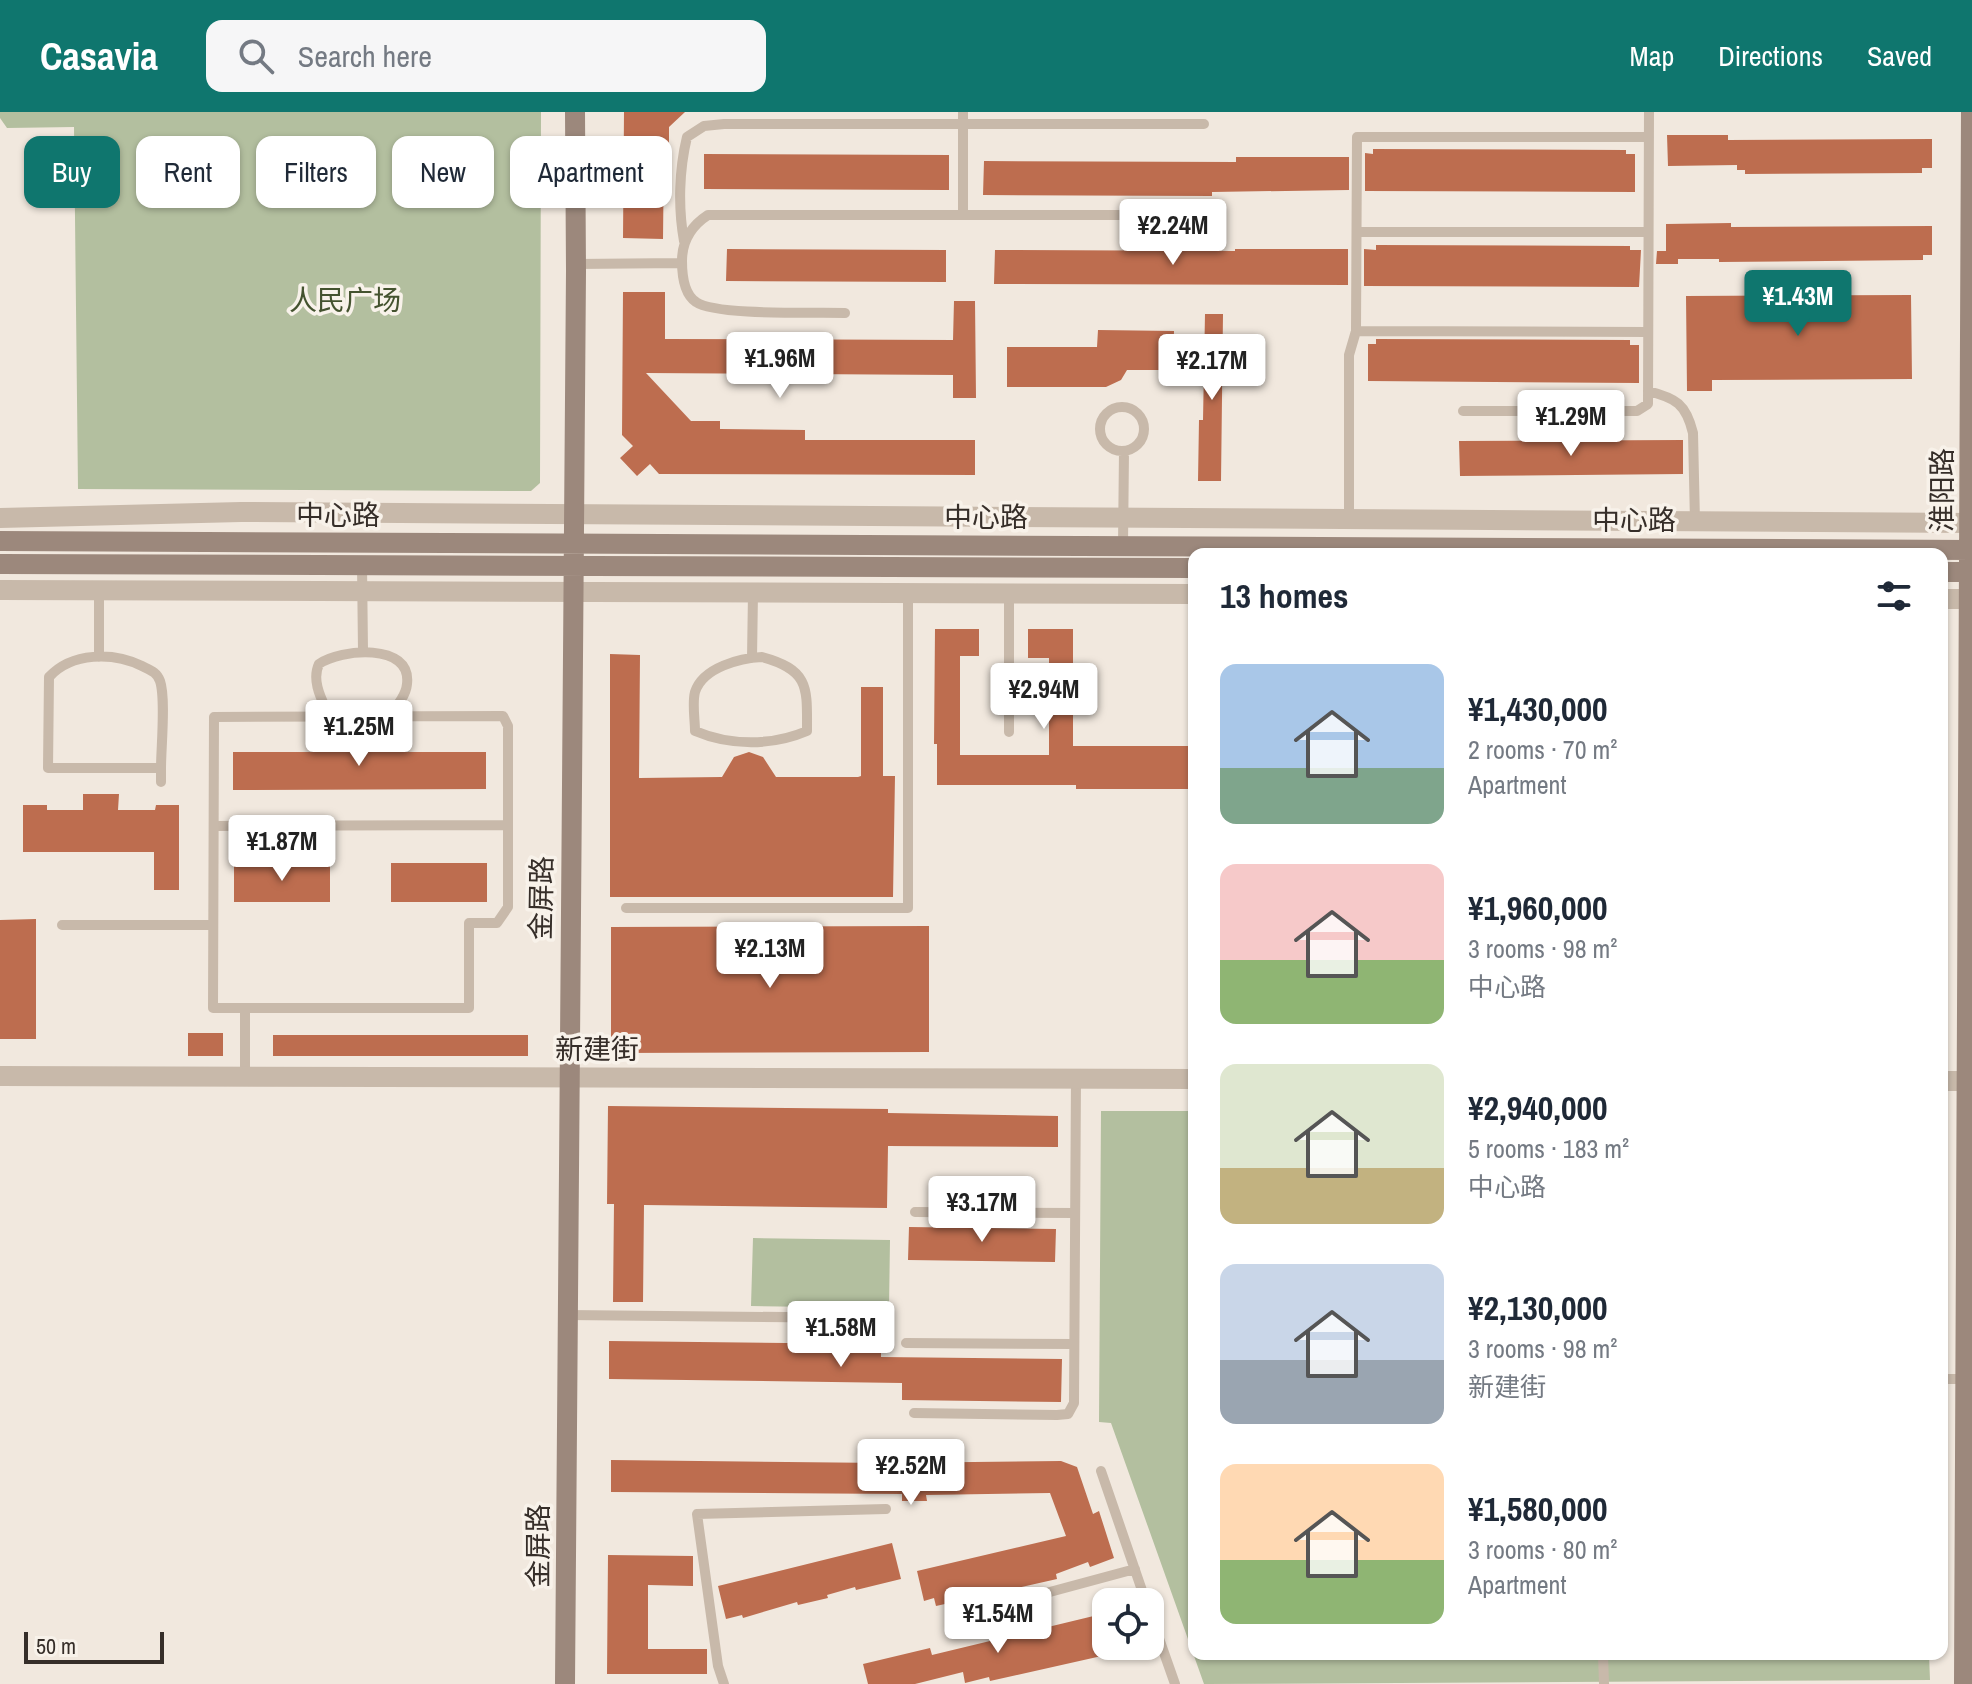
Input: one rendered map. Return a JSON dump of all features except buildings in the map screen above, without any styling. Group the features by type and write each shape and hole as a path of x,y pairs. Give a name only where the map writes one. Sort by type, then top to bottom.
{"main road":[{"name":"金屏路","path":"565,1684 575,112"},
{"name":"淮阳路","path":"1964,1684 1970,1116 1967,1081 1971,112"},
{"name":"中心路","path":"0,541 1632,548"},
{"name":"中心路","path":"1948,550 1971,550"},
{"name":"中心路","path":"0,564 1188,568"},
{"path":"1948,572 1971,572"}],"street":[{"path":"0,518 241,512 1971,523"},
{"path":"0,590 1188,594"},
{"path":"1948,599 1971,599"},
{"name":"新建街","path":"0,1076 1188,1079"},
{"path":"1948,1081 1967,1081"}],"lane":[{"path":"1463,411 1637,411 1648,404 1649,112"},
{"path":"845,313 717,309 695,302 684,283 682,263 685,242 681,225 682,158 687,137 704,126 724,124 963,118 1204,124"},
{"path":"963,118 963,215"},
{"path":"1349,519 1349,355 1356,331 1357,137 1649,137"},
{"path":"685,242 699,221 708,215 1189,215"},
{"path":"1357,232 1648,232"},
{"path":"576,264 682,263"},
{"path":"1356,331 1648,332"},
{"path":"1648,391 1669,397 1679,404 1689,420 1693,433 1695,522"},
{"path":"1120,407 1136,412 1145,426 1136,447 1124,451 1109,447 1100,430 1105,415 1120,407"},
{"path":"1123,545 1124,451"},
{"path":"362,565 363,651"},
{"path":"99,591 99,657"},
{"path":"752,658 753,593"},
{"path":"626,908 908,908 908,593"},
{"path":"1009,593 1009,732"},
{"path":"329,716 318,688 316,669 334,656 363,651 390,657 407,674 407,688 388,717"},
{"path":"161,768 48,768 49,677 66,664 99,657 130,660 154,671 161,685 161,768 161,782"},
{"path":"752,658 781,662 796,672 807,691 807,731 789,739 751,742 716,740 695,731 695,691 709,674 752,658"},
{"path":"503,716 508,726 508,907 497,923 469,923 469,1008 213,1008 214,717 388,717 503,716"},
{"path":"214,826 508,825"},
{"path":"62,925 213,925"},
{"path":"245,1008 245,1076"},
{"path":"914,1413 1068,1414 1074,1403 1076,1078"},
{"path":"915,1212 1075,1213"},
{"path":"567,1315 879,1318"},
{"path":"906,1343 1074,1344"},
{"path":"1948,1379 1966,1379"},
{"path":"1101,1471 1141,1588"},
{"path":"724,1684 718,1666 697,1514 886,1509"},
{"path":"950,1619 1135,1569"},
{"path":"1164,1653 1175,1684"},
{"path":"1603,1660 1604,1684"}],"green space":[{"name":"人民广场","path":"0,112 541,112 541,136 510,136 510,208 541,208 540,483 531,491 78,489 75,208 120,208 120,136 74,136 74,127 7,128 0,118"},
{"path":"1101,1111 1188,1111 1188,1639 1111,1423 1099,1422"},
{"path":"753,1238 890,1240 889,1308 751,1306"},
{"path":"1195,1660 1929,1660 1930,1680 1204,1684"}]}
